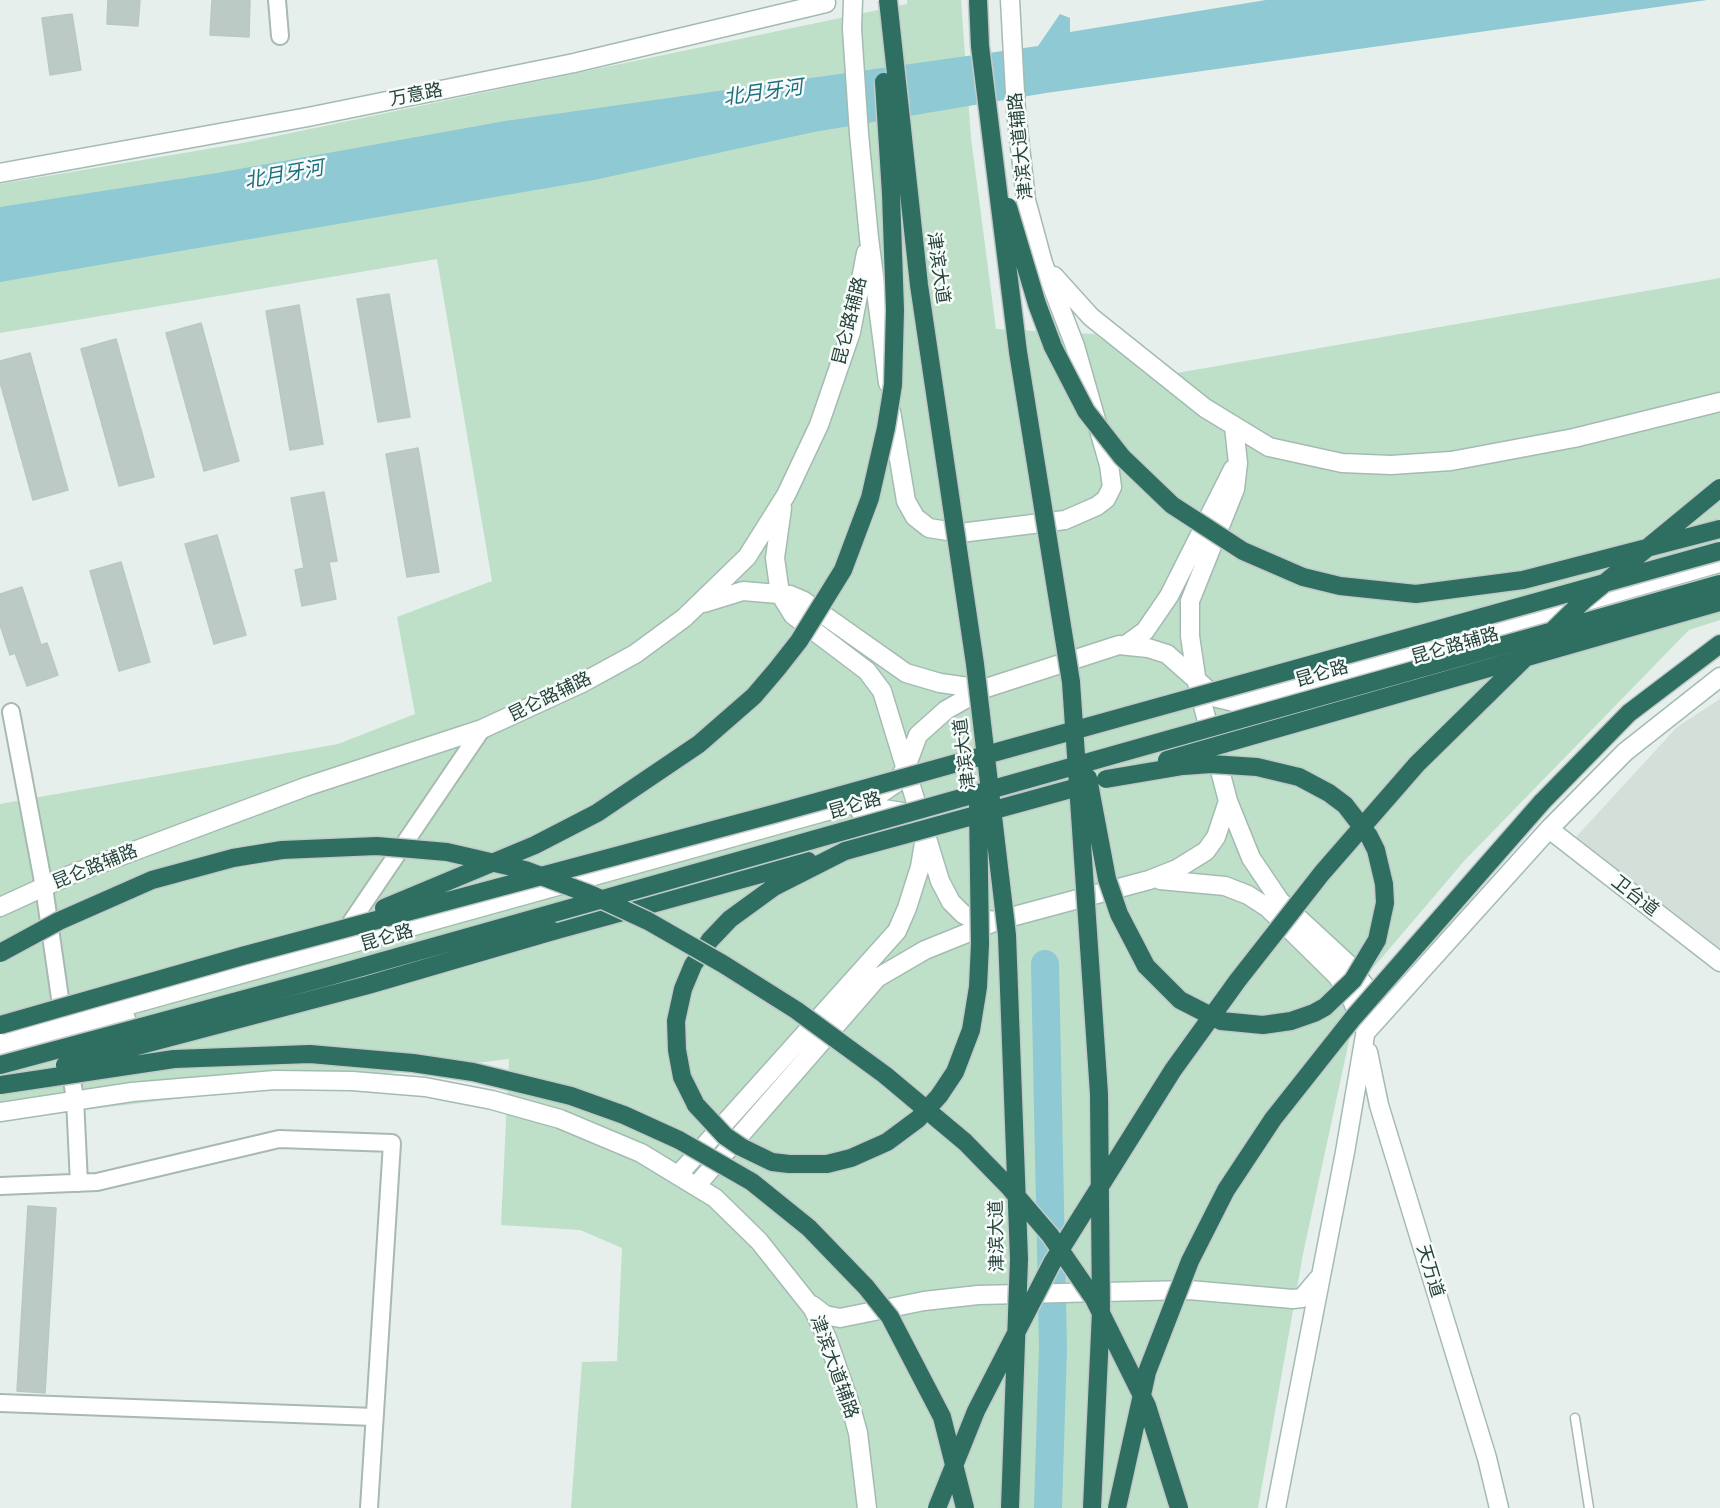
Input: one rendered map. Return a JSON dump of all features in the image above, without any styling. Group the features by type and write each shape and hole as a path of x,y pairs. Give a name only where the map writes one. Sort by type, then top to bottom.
{"highway":[{"path":"978,0 980,46 991,146 1018,352 1071,682 1107,879 1119,914 1146,966 1180,1000 1196,1010 1221,1020 1244,1024 1292,1021 1325,1007 1353,981 1377,940 1385,903 1384,884 1376,850 1369,836 1345,806 1329,793 1299,777 1257,767 1182,766 1107,779"},
{"path":"242,956 370,914 535,846 597,813 662,771 725,723 762,687 799,641 843,570 858,536 879,464 893,385 895,310 884,88 888,9"},
{"name":"津滨大道","path":"888,9 919,285 975,664 1006,935 1015,1096 1019,1258 1010,1508"},
{"path":"991,146 1037,304 1053,346 1086,411 1122,457 1172,506 1243,551 1303,577 1340,586 1416,594 1523,580 1720,530"},
{"path":"936,1508 981,1402 1052,1263 1173,1070 1238,980 1322,873 1417,764 1584,600 1720,488"},
{"name":"昆仑路","path":"0,1025 242,956 788,810 1720,551"},
{"name":"昆仑路","path":"0,1065 330,976 1720,584"},
{"path":"0,1084 145,1042 368,985 1107,779 1178,756 1720,602"},
{"path":"1117,1508 1147,1371 1190,1261 1226,1190 1273,1119 1353,1018 1542,802 1629,713 1720,644"},
{"path":"844,851 774,887 730,919 710,940 693,965 683,989 676,1021 677,1050 688,1092 696,1105 725,1136 772,1162 827,1164 851,1158 886,1142 918,1119 939,1096 964,1051 978,987 980,944 975,664"},
{"path":"1071,682 1099,1094 1101,1312 1092,1508"},
{"path":"0,953 59,921 152,880 233,858 303,848 377,846 447,852 525,870 592,895 648,921 723,964 796,1010 885,1076 965,1142 1008,1186 1050,1235 1094,1299 1147,1406 1179,1508"},
{"path":"0,1084 174,1059 310,1054 472,1071 571,1096 624,1115 679,1140 752,1182 809,1228 866,1287 890,1317 942,1417 965,1508"}],"main road":[{"name":"万意路","path":"0,163 164,134 608,47 789,0"},
{"path":"853,0 852,29 859,134 869,238"},
{"name":"津滨大道辅路","path":"869,238 898,463 906,501 922,524 944,532 975,532 1065,520 1097,506 1106,499 1112,487 1109,465 1075,346 1043,262 1026,200 1016,111 1010,0"},
{"name":"万意路","path":"0,173 308,117 540,70 826,1"},
{"path":"826,1 843,15 852,29"},
{"name":"昆仑路辅路","path":"0,907 70,875 308,786 482,729 582,683 634,654 699,605 747,557 786,495 819,425 851,332 869,238"},
{"path":"1043,262 1091,317 1204,408 1269,447 1342,463 1391,465 1451,461 1574,438 1720,402"},
{"path":"1234,427 1238,463 1228,507 1195,583 1190,601 1190,636 1197,683 1228,801 1244,843 1268,886 1280,901 1347,963 1365,986 1370,1006 1276,1508"},
{"path":"0,1054 65,1030 334,948 874,798 891,788 906,767 918,735 931,721 984,689 1127,644 1145,631 1169,596 1227,478 1238,463 1253,451 1269,447"},
{"path":"786,495 779,518 775,558 780,594 793,615 875,680 886,699 925,837 940,881 951,902 971,918 996,921"},
{"name":"昆仑路辅路","path":"1127,644 1167,654 1197,683 1217,698 1234,702 1720,563"},
{"name":"昆仑路辅路","path":"1216,750 1220,729 1228,716 1244,706 1720,572"},
{"path":"699,605 743,591 780,594 804,602 906,673 940,683 984,689"},
{"path":"1365,1033 1549,830 1625,752 1720,677"},
{"path":"696,1186 877,978 925,950 996,921 1149,880 1193,861 1206,851 1224,819 1228,801"},
{"path":"0,1041 65,1030 877,808 902,812 916,823 925,837 920,867 908,908 897,931 679,1174 641,1153 561,1119 492,1100 425,1087 352,1081 275,1080 75,1099 0,1112"},
{"name":"卫台道","path":"1549,830 1720,962"},
{"path":"1149,880 1199,881 1225,886 1248,895 1268,908 1336,976 1352,1000 1365,1033"},
{"name":"天万道","path":"1365,1033 1371,1076 1379,1105 1487,1458 1499,1508"},
{"name":"津滨大道辅路","path":"679,1174 715,1198 759,1241 805,1297 819,1320 833,1353 858,1433 867,1508"},
{"path":"1302,1298 1313,1288 1322,1272"},
{"path":"805,1297 825,1315 840,1317 953,1297 1027,1290 1205,1284 1287,1293 1302,1298 1308,1312 1309,1331"},
{"path":"833,1353 833,1329 840,1317"}],"street":[{"path":"277,0 280,36"},
{"path":"12,712 44,888 75,1099 79,1183"},
{"path":"334,948 377,881 482,729"},
{"path":"0,1186 97,1182 279,1139 392,1143 369,1508"},
{"path":"0,1403 374,1417"}],"lane":[{"path":"1575,1418 1589,1508"}],"shaded area":[{"path":"1720,699 1720,953 1576,837 1677,727"}],"green space":[{"path":"907,0 961,0 971,138 996,329 1095,334 1154,377 1720,278 1720,620 1689,630 1465,860 1362,981 1303,1254 1258,1508 571,1508 582,1362 617,1361 622,1248 580,1230 501,1225 509,1059 0,1120 0,804 338,744 415,714 397,617 492,581 437,259 0,333 0,184 243,143 907,4"}],"water":[{"name":"北月牙河","path":"1266,0 1707,0 1046,93 814,132 594,180 0,282 0,207 217,173 505,121 1038,46 1060,14 1070,18 1070,32"}],"building":[{"path":"108,0 140,0 138,26 107,24"},
{"path":"212,0 250,0 249,37 210,35"},
{"path":"72,14 81,70 50,75 42,18"},
{"path":"389,294 410,417 378,422 357,299"},
{"path":"299,305 323,444 290,450 266,311"},
{"path":"201,323 239,461 204,471 166,333"},
{"path":"116,339 154,477 119,486 81,349"},
{"path":"30,353 68,490 33,500 0,382 0,361"},
{"path":"418,448 439,572 407,577 386,454"},
{"path":"324,492 337,561 329,562 336,599 302,606 295,570 304,568 291,498"},
{"path":"217,535 246,635 214,644 185,544"},
{"path":"121,562 150,662 119,671 90,571"},
{"path":"22,587 41,645 47,643 58,675 27,686 15,653 10,655 0,625 0,594"},
{"path":"28,1206 56,1208 45,1393 17,1391"}],"waterway":[{"path":"1045,964 1053,1348 1048,1508"}]}
